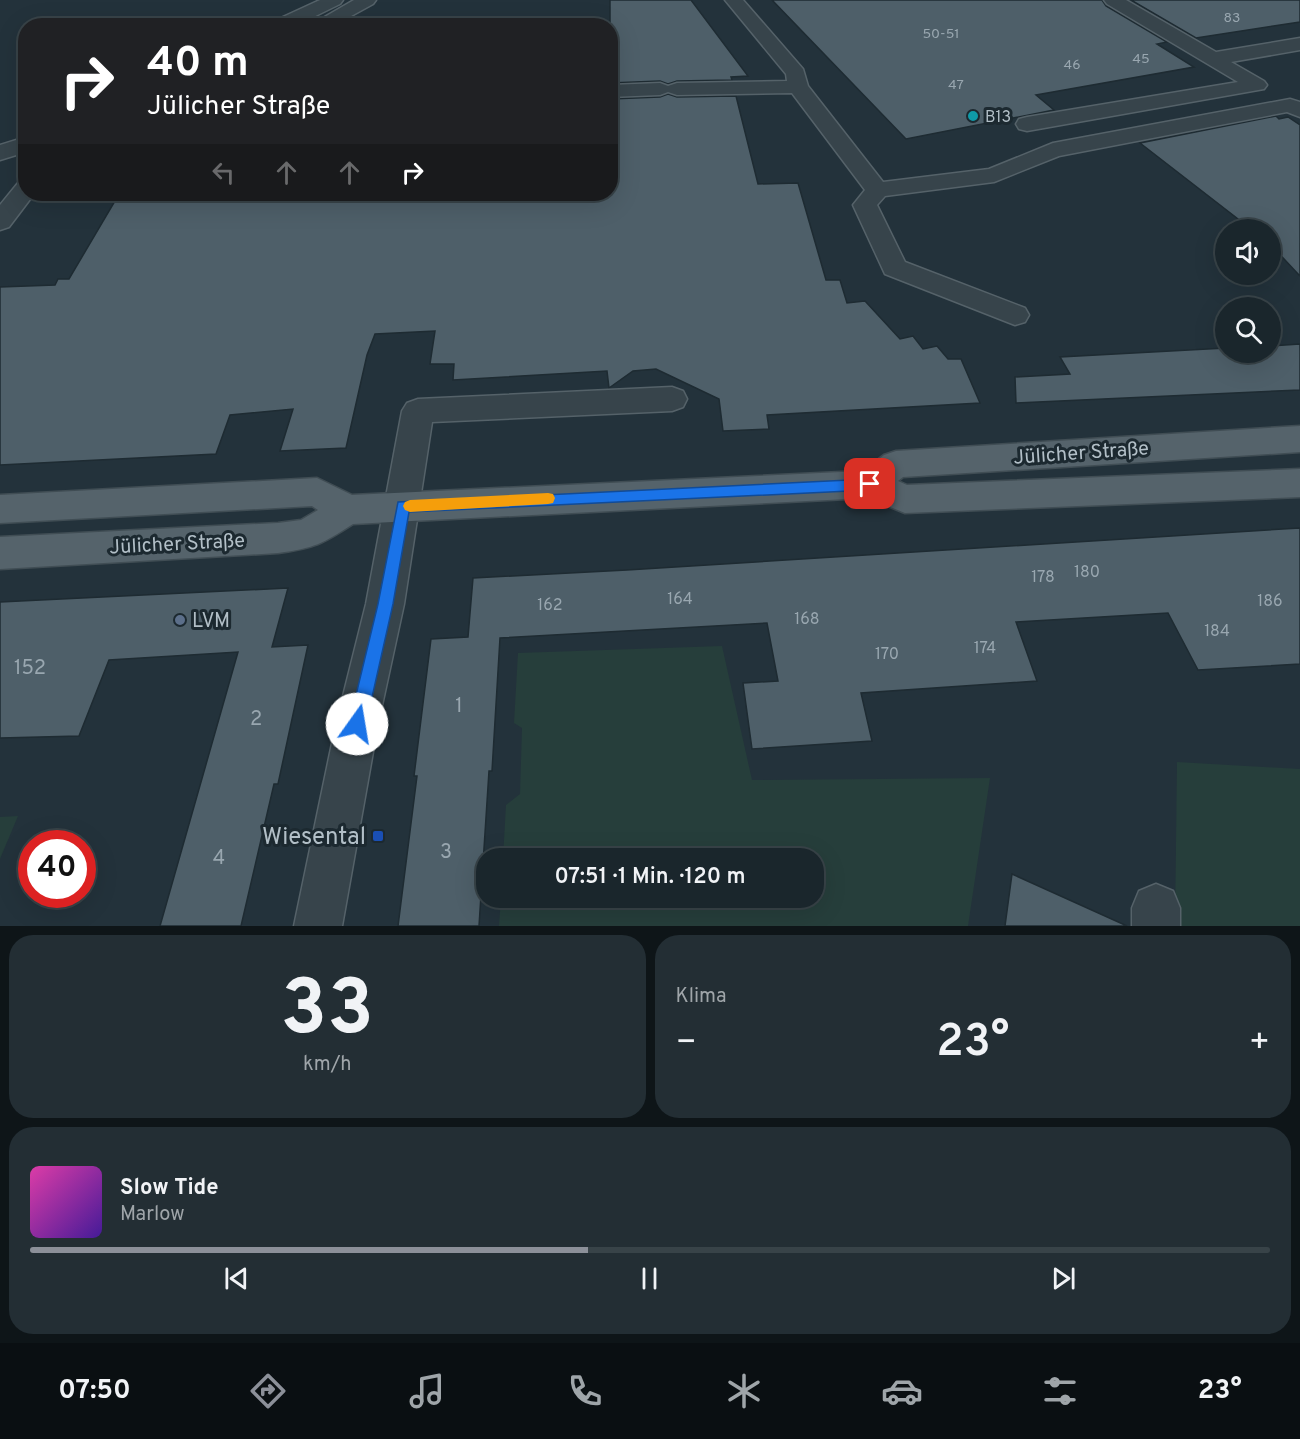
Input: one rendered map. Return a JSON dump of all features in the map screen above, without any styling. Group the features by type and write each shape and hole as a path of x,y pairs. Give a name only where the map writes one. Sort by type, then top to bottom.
{"main road":[{"name":"Jülicher Straße","path":"870,484 896,464 1300,440"},
{"name":"Jülicher Straße","path":"0,553 278,538 308,534 347,510 403,506 870,484 905,499 1300,483"},
{"path":"0,509 316,492 347,510"}],"street":[{"path":"296,18 334,0"},
{"path":"333,18 367,0"},
{"path":"734,0 796,73 798,87 878,190"},
{"path":"1113,0 1295,108"},
{"path":"1212,59 1300,44"},
{"path":"1027,124 1257,85"},
{"path":"618,91 798,87"},
{"path":"1015,315 894,268 865,205 878,190 994,175 1053,150 1295,108"},
{"path":"0,153 18,147"},
{"path":"0,222 18,198"},
{"path":"318,926 357,724 385,604 418,411 672,399"}],"green space":[{"path":"722,646 752,780 990,778 968,926 499,926 500,908 824,908 824,848 504,848 506,805 520,794 522,728 514,723 518,653"},
{"path":"1177,762 1300,769 1300,926 1175,926"},
{"path":"18,816 0,859 0,817"}],"building":[{"path":"610,0 691,0 748,76 731,77 732,80 677,81 668,84 660,81 618,83 618,18 610,18"},
{"path":"772,0 1102,0 1106,6 1167,42 1157,44 1194,67 1036,95 1054,110 906,139"},
{"path":"1131,0 1300,0 1300,22 1196,38"},
{"path":"668,94 677,97 736,96 758,184 798,183 826,280 840,280 847,303 865,301 900,339 913,336 923,349 937,346 948,359 961,359 980,403 767,415 769,429 723,431 719,399 656,369 633,371 609,388 607,371 453,380 454,364 430,364 435,331 375,334 367,355 346,448 280,451 293,409 230,415 216,454 0,465 0,287 55,285 58,279 69,279 115,201 618,201 618,99 660,97"},
{"path":"1276,116 1279,119 1288,117 1300,125 1300,276 1281,256 1281,219 1238,219 1140,143"},
{"path":"1300,344 1300,390 1016,403 1015,377 1070,374 1060,357 1215,349 1215,363 1281,363 1281,345"},
{"path":"1300,528 1300,664 1198,670 1168,613 1016,622 1037,681 861,693 872,741 752,749 743,683 778,681 767,623 500,638 492,771 489,771 484,848 476,848 476,908 480,908 479,926 398,926 431,639 468,637 473,578"},
{"path":"288,588 272,647 308,645 278,784 274,784 241,926 160,926 238,652 109,660 79,736 0,738 0,602"},
{"path":"1012,874 1127,926 1005,926"}],"slow traffic":[{"path":"410,506 548,498"}],"place":[{"name":"B13","path":"973,116"},
{"name":"LVM","path":"180,620"},
{"name":"Wiesental","path":"378,836"}],"route":[{"path":"357,724 385,604 403,506 870,484"}]}
